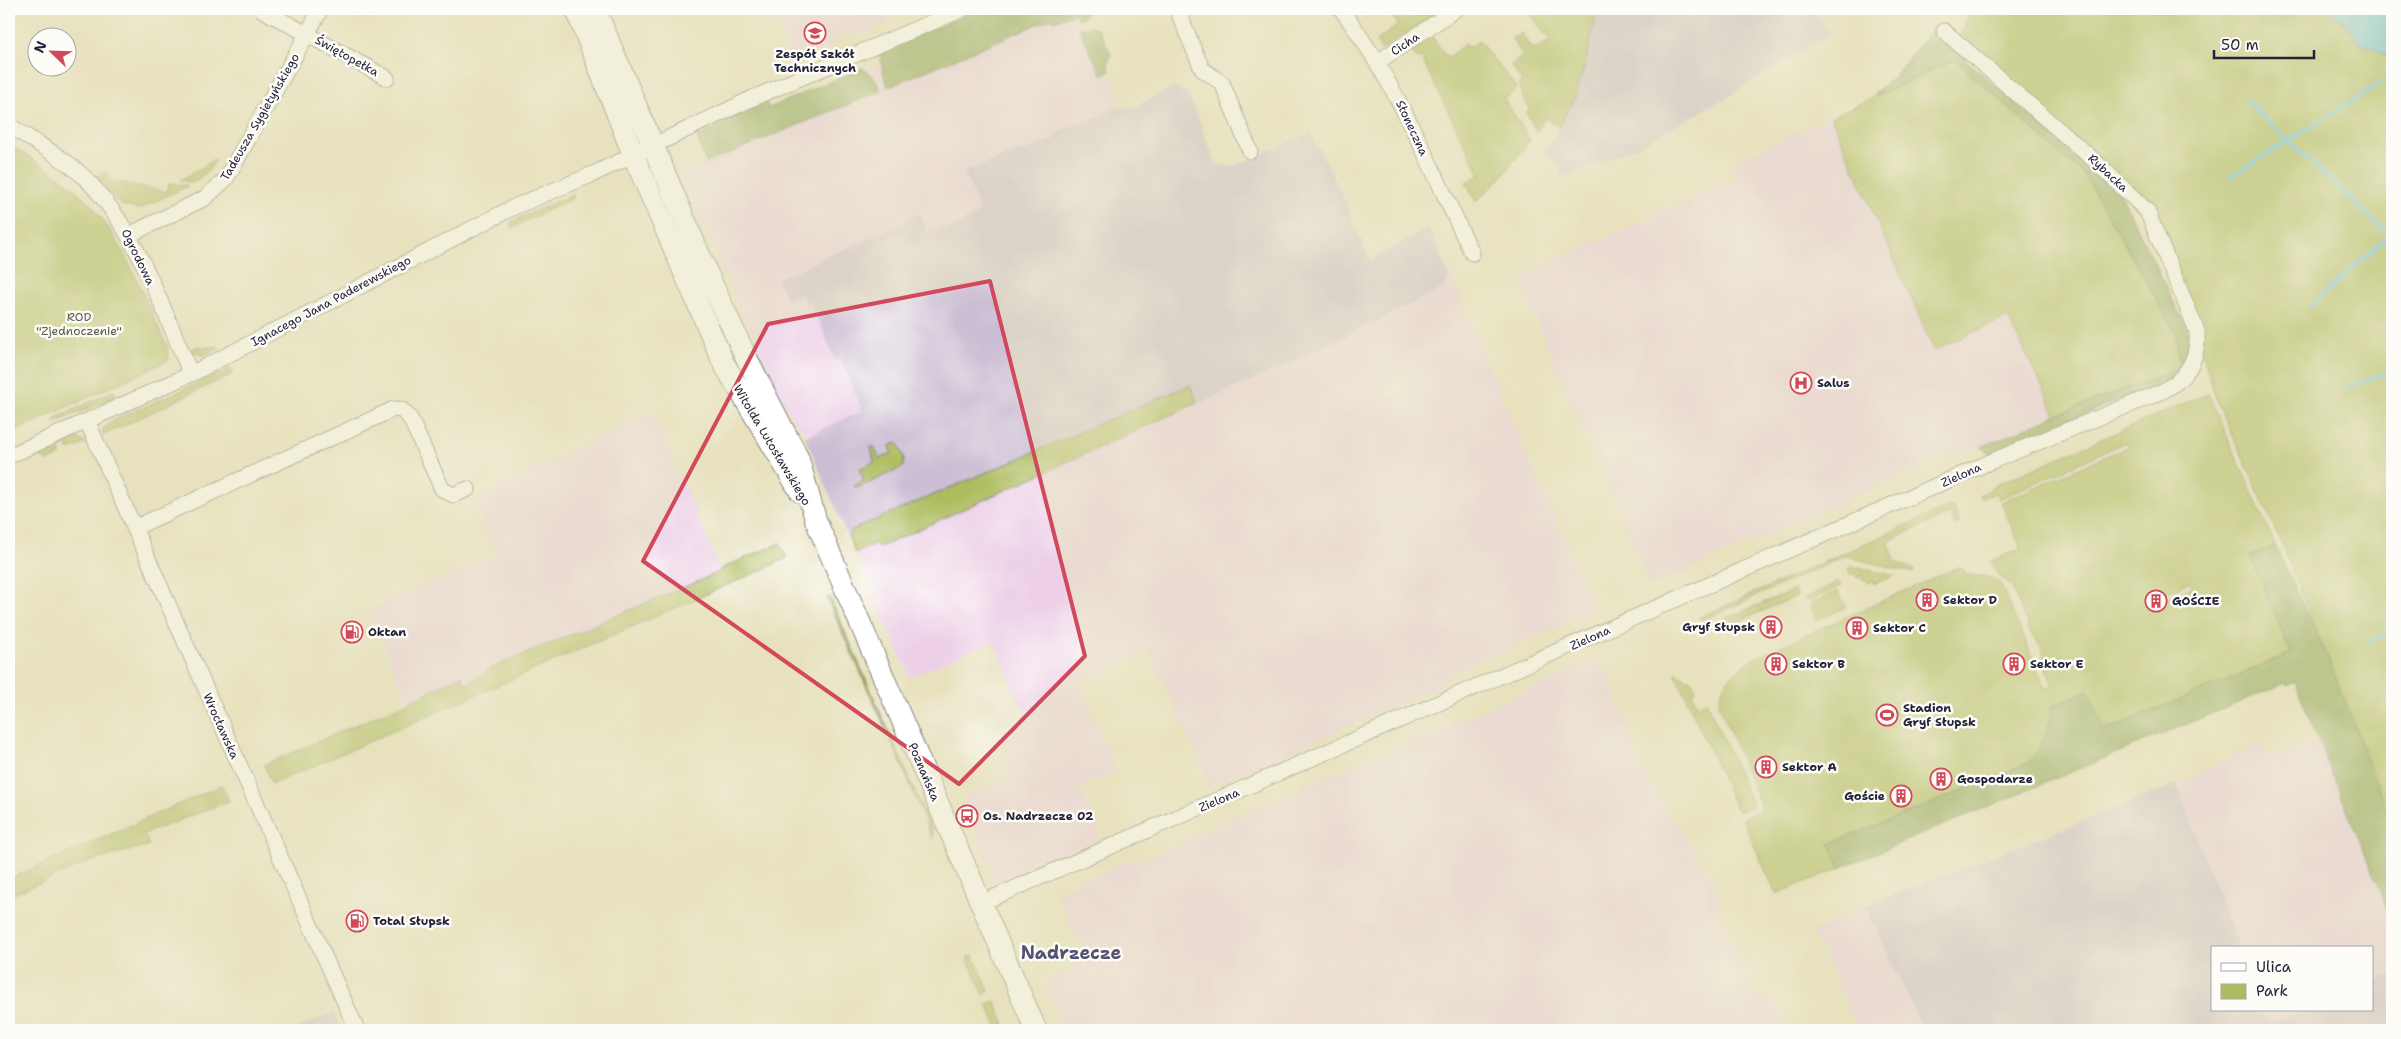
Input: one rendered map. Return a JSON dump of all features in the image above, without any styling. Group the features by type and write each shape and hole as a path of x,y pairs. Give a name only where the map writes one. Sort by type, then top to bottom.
{"main road":[{"name":"Witolda Lutosławskiego","path":"576,9 643,149 798,458 813,513"},
{"name":"Witolda Lutosławskiego","path":"595,9 643,149"},
{"name":"Poznańska","path":"813,513 1036,1030"}],"street":[{"name":"Świętopełka","path":"261,9 387,78"},
{"name":"Tadeusza Sygietyńskiego","path":"129,235 205,198 219,187 237,162 321,9"},
{"name":"Ignacego Jana Paderewskiego","path":"9,456 191,374 498,214 585,178 753,98 963,9"},
{"path":"1177,9 1202,69 1222,83 1250,151"},
{"name":"Słoneczna","path":"1341,9 1378,62 1397,95 1472,254"},
{"name":"Cicha","path":"1378,62 1456,9"},
{"name":"Rybacka","path":"1944,31 2095,161 2147,211 2197,331 2198,348 2193,362"},
{"name":"Ogrodowa","path":"9,124 83,176 129,235 191,374"},
{"name":"Zielona","path":"981,903 1997,460 2161,392 2176,383 2193,362"},
{"path":"134,528 394,409 402,410 410,418 442,489 453,494 468,489"},
{"name":"Wrocławska","path":"87,420 357,1030"}],"highlighted area":[{"path":"990,281 1085,656 959,784 643,561 768,324"}],"shaded area":[{"name":"Zespół Szkół Technicznych","path":"772,9 888,9 893,20 854,38 850,31 833,39 836,45 808,57 794,60"},
{"path":"1003,9 1075,9 1110,71 1117,88 1120,107 1054,134 1056,138 1022,153 1022,150 965,172 980,212 945,232 927,232 920,214 778,279 802,293 811,303 835,360 841,358 862,412 809,435 794,421 773,385 680,174 706,163 699,146"},
{"path":"1597,9 1809,9 1831,33 1729,96 1641,145 1561,178 1560,167 1544,152 1576,96 1588,54"},
{"path":"1175,87 1188,93 1216,163 1231,167 1311,133 1340,190 1370,261 1429,227 1450,278 1442,289 1276,370 1095,448 878,548 876,543 855,553 805,437 862,411 841,358 835,360 811,303 807,305 802,294 787,300 777,279 899,225 920,213 927,232 942,226 945,232 980,212 964,172 1021,150 1023,152 1056,138 1054,134 1120,107 1131,108"},
{"name":"Salus","path":"1831,117 1934,350 2008,317 2056,415 1987,446 1953,453 1650,586 1521,285 1527,282 1524,275 1736,178 1732,163"},
{"path":"1450,278 1595,610 1442,677 1445,684 1211,786 1149,651 1078,684 1117,771 1081,787 1101,837 1000,880 995,877 963,798 1003,780 1011,771 1000,734 1029,722 993,641 910,677 875,600 856,552 876,543 878,547 1095,448 1276,370 1442,289"},
{"path":"652,411 721,571 588,632 493,667 466,685 461,675 408,702 368,610 498,555 473,500"},
{"path":"1592,662 1607,668 1645,776 1689,842 1723,902 1716,905 1758,1001 1771,995 1772,1000 1775,999 1789,1030 1064,1030 1043,983 1086,958 1056,893 1132,860 1145,859 1328,776 1453,724"},
{"path":"2318,738 2392,921 2392,974 2374,981 2374,946 2238,946 2177,784 2263,742 2268,758"},
{"path":"2177,784 2238,946 2211,946 2211,1012 2264,1012 2268,1024 2298,1012 2374,1012 2374,981 2392,974 2392,1030 1923,1030 1865,906"},
{"path":"1865,906 1923,1030 1858,1030 1821,945 1818,947 1812,933"},
{"path":"334,1012 342,1030 294,1030"},
{"path":"2264,1012 2298,1012 2268,1025"}],"green space":[{"path":"980,9 1088,9 1084,17 1077,19 1075,13 1054,21 1052,18 888,87 882,64 882,50"},
{"path":"1387,9 1442,9 1381,50 1376,41 1398,25"},
{"path":"1527,9 1597,9 1588,54 1576,96 1559,126 1545,118 1536,133 1526,113 1530,108 1523,98 1519,85 1522,82 1511,65 1523,56 1512,39 1521,33 1533,50 1550,41"},
{"path":"1972,9 2327,9 2345,22 2360,42 2392,58 2392,823 2281,542 2216,399 2168,238 1961,34"},
{"path":"1090,26 1098,28 1111,54 1108,62 1110,71 1102,75 1079,29"},
{"path":"1931,30 2120,193 2187,329 2189,337 2188,355 2174,377 1991,454 1981,447 2056,415 2171,372 2179,364 2175,331 2085,176 1955,60 1875,97 1875,92 1893,78"},
{"path":"1431,35 1447,58 1465,44 1468,48 1479,41 1517,88 1504,99 1530,140 1500,179 1476,202 1466,182 1480,175 1421,57 1417,59 1411,48"},
{"path":"1955,60 2085,176 2175,331 2179,364 2171,372 2056,415 2008,317 1934,350 1831,117"},
{"path":"862,68 875,78 881,91 706,163 697,138 765,99 769,108"},
{"name":"ROD \"Zjednoczenie\"","path":"9,144 69,184 102,218 127,259 167,346 169,360 9,434"},
{"path":"216,159 209,170 193,183 180,180"},
{"path":"105,172 109,173 108,180 166,192 170,183 188,186 139,209 121,205 97,177"},
{"path":"573,194 573,198 512,228 511,222"},
{"path":"199,346 220,348 203,355 189,351"},
{"path":"231,368 233,371 230,375 102,436 104,428 110,422"},
{"path":"1190,385 1197,403 878,548 876,543 855,553 848,536 852,530"},
{"path":"114,391 117,396 55,423 56,418"},
{"path":"2208,393 2275,545 2250,556 2291,653 2105,731 2052,712 2047,732 2037,753 2028,763 1929,804 1926,808 1925,806 1830,844 1840,868 1776,894 1742,818 1762,809 1719,705 1722,690 1731,676 1737,671 1757,657 1958,567 1964,569 1965,574 1988,577 2000,583 2046,689 2053,686 2046,668 2042,647 2032,636 2012,587 1998,575 1991,561 2021,549 2001,502 2129,446 2126,442 1999,499 1996,493 1981,499 1979,495 1991,489 1991,487","holes":["2190,582 2192,587 2146,606 2144,602"]},
{"path":"76,438 87,443 69,450 64,442"},
{"path":"896,443 899,445 904,458 903,467 860,487 855,487 855,485 864,480 859,469 874,462 871,447 874,447 879,459 891,454 890,446"},
{"path":"57,445 61,453 59,456 48,461 40,457 40,454"},
{"path":"1952,505 1960,523 1955,525 1950,514 1888,541 1895,562 1914,570 1913,573 1845,556 1705,619 1698,618"},
{"path":"780,543 787,558 762,570 272,784 264,765 408,702 462,675 466,685 492,668 708,577 721,571 720,569"},
{"path":"2275,545 2333,670 2392,823 2392,921 2295,682 2287,686 2286,683 1840,868 1830,844 1926,807 1929,804 2028,763 2038,751 2048,730 2051,707 2088,690 2105,731 2291,653 2250,556"},
{"path":"1853,566 1895,576 1874,584 1872,581 1868,583 1861,576 1857,578 1855,573 1851,575 1848,569"},
{"path":"1838,582 1841,586 1807,602 1805,598"},
{"path":"1794,590 1797,596 1721,629 1724,619"},
{"path":"1838,591 1846,607 1816,621 1810,604"},
{"path":"830,597 932,830 933,840 827,598"},
{"path":"1675,673 1692,681 1696,691 1692,693 1697,705 1706,701 1753,806 1739,812 1735,807"},
{"path":"222,785 229,801 144,834 149,845 86,863 9,896 9,879"},
{"path":"973,955 989,990 984,995 967,958"},
{"path":"995,1001 1007,1030 999,1030 987,1004"}],"water":[{"path":"2327,9 2392,9 2392,58 2360,42 2345,22"}],"waterway":[{"path":"2230,177 2392,76"},
{"path":"2247,102 2392,238"},
{"path":"2310,307 2392,232"},
{"path":"2348,387 2392,370"},
{"path":"2368,642 2392,631"}],"place":[{"name":"Zespół Szkół Technicznych","path":"815,33"},
{"name":"Salus","path":"1801,383"},
{"name":"Sektor D","path":"1927,600"},
{"name":"GOŚCIE","path":"2156,601"},
{"name":"Gryf Słupsk","path":"1771,627"},
{"name":"Sektor C","path":"1857,628"},
{"name":"Oktan","path":"352,632"},
{"name":"Sektor B","path":"1776,664"},
{"name":"Sektor E","path":"2014,664"},
{"name":"Stadion Gryf Słupsk","path":"1887,715"},
{"name":"Sektor A","path":"1766,767"},
{"name":"Gospodarze","path":"1941,779"},
{"name":"Goście","path":"1901,796"},
{"name":"Os. Nadrzecze 02","path":"967,816"},
{"name":"Total Słupsk","path":"357,921"}],"district":[{"name":"Nadrzecze","path":"1071,953"}]}
